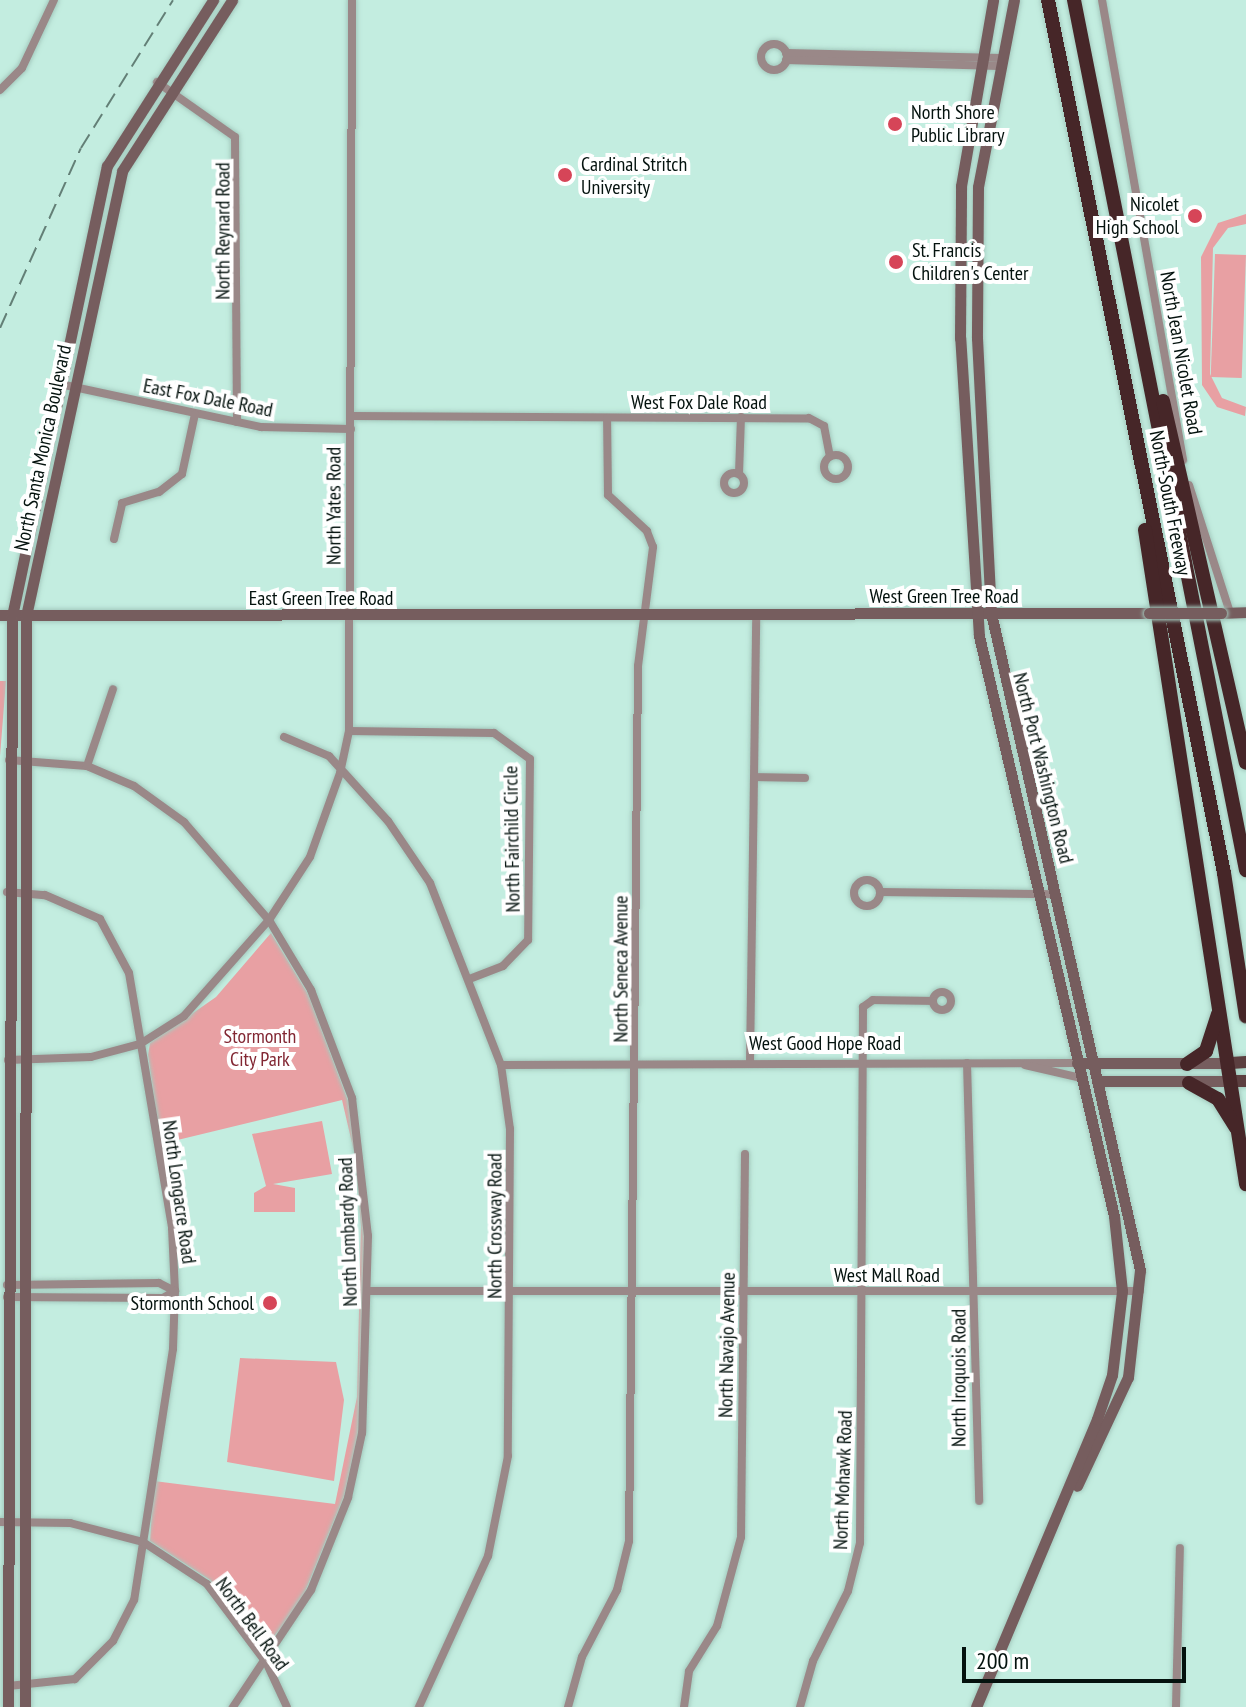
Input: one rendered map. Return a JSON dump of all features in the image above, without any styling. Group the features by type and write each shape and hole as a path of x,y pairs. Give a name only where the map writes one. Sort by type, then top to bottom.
{"highway":[{"name":"North-South Freeway","path":"1048,0 1131,411 1246,1016"},
{"name":"North-South Freeway","path":"1074,0 1246,870"},
{"path":"1148,370 1162,396 1246,763"},
{"path":"1131,411 1220,998 1240,1062 1241,1142 1246,1184"},
{"path":"1187,1064 1217,1031 1220,998"},
{"path":"1189,1083 1225,1107 1241,1142"}],"street":[{"path":"0,90 22,68 54,0"},
{"name":"North Santa Monica Boulevard","path":"8,1707 4,1522 8,1060 6,616 107,166 157,82 213,0"},
{"name":"North Santa Monica Boulevard","path":"25,1707 23,1220 26,616 122,171 232,0"},
{"name":"North Yates Road","path":"8,1060 91,1057 140,1044 205,997 269,920 310,857 340,773 349,731 352,0"},
{"name":"North Port Washington Road","path":"993,0 961,199 960,338 982,664 1105,1176 1122,1291 1112,1375 1058,1522"},
{"name":"North Port Washington Road","path":"976,1707 1058,1522 1128,1377 1140,1291 1122,1172 998,661 991,613 977,236 980,160 1014,0"},
{"name":"North Jean Nicolet Road","path":"1102,0 1184,462 1226,613"},
{"path":"786,56 983,59 1000,62"},
{"name":"North Reynard Road","path":"157,82 235,137 237,422"},
{"name":"East Fox Dale Road","path":"60,384 237,422 351,429"},
{"path":"114,539 122,503 159,492 182,474 195,414"},
{"name":"West Fox Dale Road","path":"351,416 818,420 830,456"},
{"path":"739,474 741,417"},
{"name":"North Seneca Avenue","path":"568,1707 582,1657 617,1590 629,1541 635,1291 641,614 653,547 647,531 608,495 607,418"},
{"name":"West Green Tree Road","path":"641,614 1246,612"},
{"name":"East Green Tree Road","path":"6,616 641,614"},
{"path":"750,1063 756,614"},
{"path":"982,664 998,661"},
{"path":"8,676 26,676"},
{"path":"87,766 113,689"},
{"name":"North Fairchild Circle","path":"349,731 494,733 530,759 528,940 503,966 471,978"},
{"name":"North Crossway Road","path":"284,737 329,756 340,773 388,821 430,883 471,978 501,1065 510,1129 512,1291 508,1456 488,1556 419,1707"},
{"name":"North Lombardy Road","path":"8,760 87,766 134,786 184,822 269,920 311,990 352,1098 365,1172 368,1291 365,1415 348,1498 311,1590 267,1664 233,1707"},
{"path":"755,777 805,778"},
{"path":"1023,836 1040,834"},
{"name":"North Longacre Road","path":"6,892 25,892 77,904 100,919 129,973 172,1228 175,1291 173,1349 134,1600 94,1666 75,1679 8,1686"},
{"path":"880,892 1054,894"},
{"path":"7,991 24,992"},
{"name":"North Mohawk Road","path":"800,1707 813,1661 848,1591 860,1543 864,1004 933,1001"},
{"name":"West Good Hope Road","path":"501,1065 1013,1062 1097,1066 1240,1062"},
{"name":"West Good Hope Road","path":"1013,1062 1100,1082 1242,1081"},
{"name":"North Iroquois Road","path":"967,1063 979,1501"},
{"path":"1096,1139 1113,1135"},
{"name":"North Navajo Avenue","path":"684,1707 689,1671 717,1626 741,1537 745,1154"},
{"path":"1105,1176 1122,1172"},
{"path":"7,1219 23,1220"},
{"path":"7,1251 23,1251"},
{"path":"23,1292 159,1283 175,1291"},
{"path":"7,1291 163,1298 175,1291"},
{"name":"West Mall Road","path":"368,1291 1140,1291"},
{"path":"7,1355 23,1354"},
{"path":"7,1419 24,1419"},
{"name":"North Bell Road","path":"4,1522 70,1523 143,1542 207,1584 267,1664 287,1707"},
{"path":"1176,1707 1180,1548"}],"green space":[{"path":"1246,214 1246,224 1228,228 1213,248 1210,374 1222,398 1246,407 1245,416 1217,407 1202,385 1201,257 1218,223"},
{"path":"1215,254 1246,255 1242,378 1211,377"},
{"path":"0,681 6,681 0,756"},
{"name":"Stormonth City Park","path":"271,933 308,994 350,1106 364,1222 364,1337 358,1433 344,1496 301,1602 266,1647 210,1580 150,1541 154,1481 335,1504 357,1397 361,1226 355,1156 342,1100 161,1144 148,1055 150,1043 216,997"},
{"path":"322,1121 332,1174 273,1184 295,1188 295,1212 254,1212 254,1193 266,1186 252,1134"},
{"path":"240,1358 336,1362 344,1400 334,1481 227,1462"}],"railway":[{"path":"0,328 81,148 173,0"}],"place":[{"name":"North Shore Public Library","path":"895,124"},
{"name":"Cardinal Stritch University","path":"565,175"},
{"name":"Nicolet High School","path":"1195,216"},
{"name":"St. Francis Children's Center","path":"896,262"},
{"name":"Stormonth School","path":"270,1303"}]}
